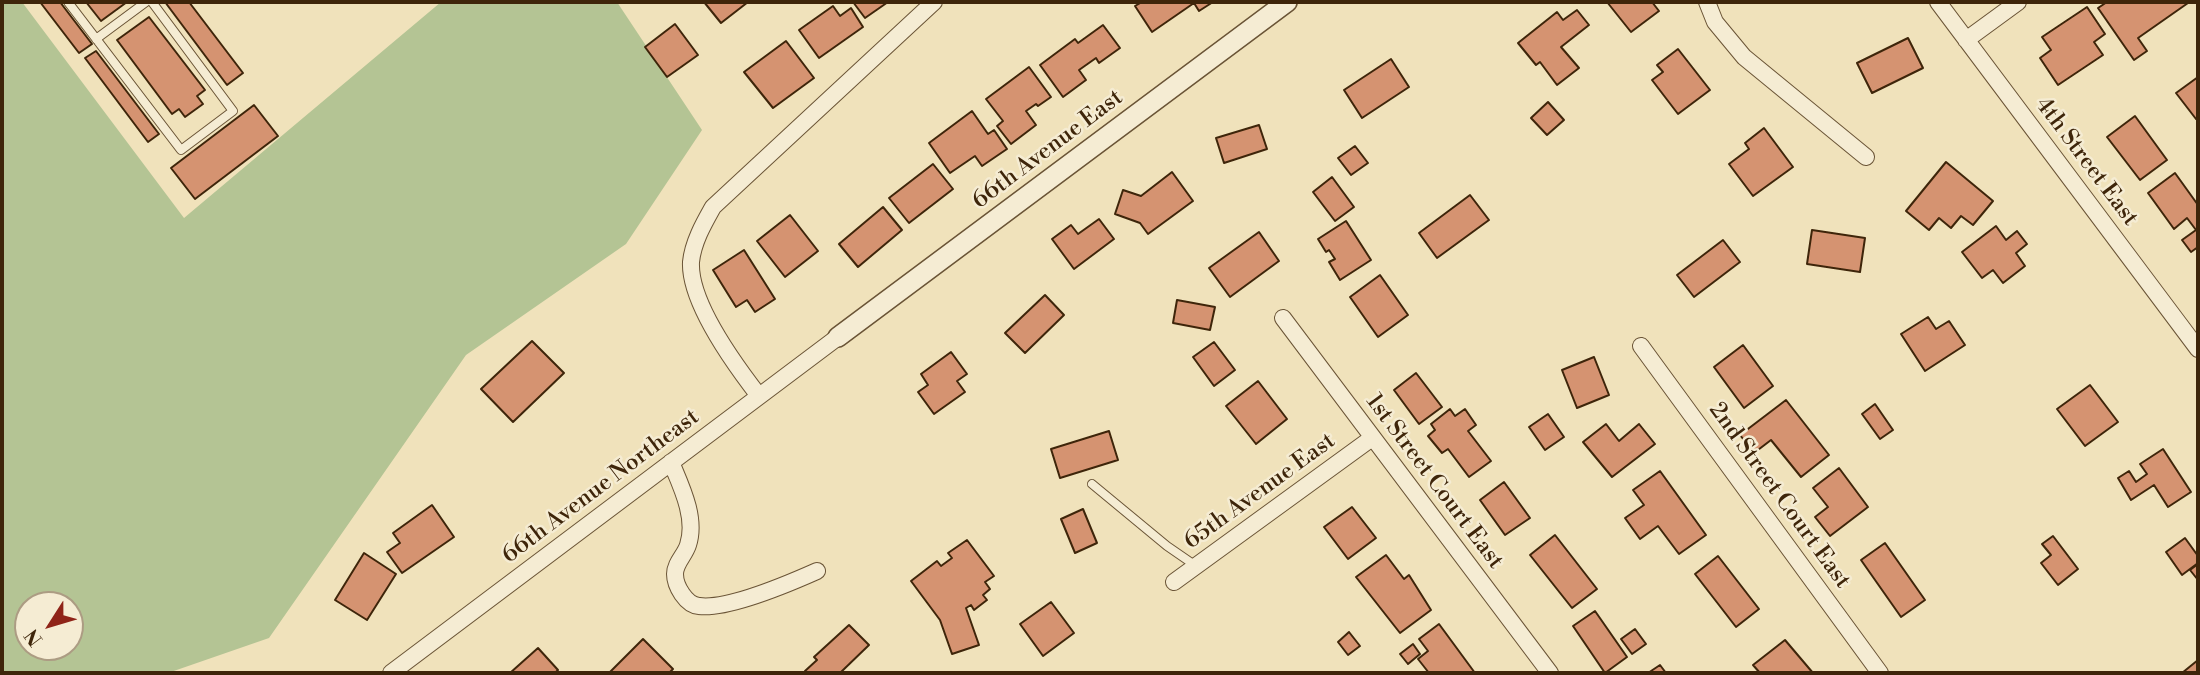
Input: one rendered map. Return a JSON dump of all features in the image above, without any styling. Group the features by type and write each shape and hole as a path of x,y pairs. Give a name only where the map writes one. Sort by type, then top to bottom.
{"street":[{"path":"760,396 714,331 693,278 691,262 702,226 713,207 933,2"},
{"name":"66th Avenue East","path":"838,337 1287,2"},
{"path":"1707,2 1715,22 1744,57 1866,157"},
{"name":"4th Street East","path":"1938,2 2198,349"},
{"path":"1966,40 2018,2"},
{"name":"1st Street Court East","path":"1283,318 1550,673"},
{"name":"66th Avenue Northeast","path":"391,673 838,337"},
{"name":"2nd Street Court East","path":"1641,346 1880,673"},
{"name":"65th Avenue East","path":"1174,582 1372,438"},
{"path":"671,462 688,508 691,535 676,567 675,577 682,594 691,604 700,607 737,601 817,571"}],"lane":[{"path":"68,2 181,150 233,111 152,2"},
{"path":"96,39 146,2"},
{"path":"1092,484 1167,546 1196,566"}],"green space":[{"path":"2,2 22,2 184,218 441,2 617,2 702,130 626,244 466,355 269,638 168,673 2,673"}],"building":[{"path":"40,2 60,2 92,44 79,53"},
{"path":"86,2 127,2 101,21"},
{"path":"165,2 189,2 243,73 227,85"},
{"path":"704,2 748,2 721,23"},
{"path":"853,2 888,2 865,18"},
{"path":"1142,2 1213,2 1199,11 1194,3 1152,32 1135,6"},
{"path":"1607,2 1652,2 1659,11 1631,32"},
{"path":"2107,2 2188,3 2138,38 2147,51 2134,60 2098,8"},
{"path":"833,6 840,16 851,8 863,27 819,58 799,30"},
{"path":"2087,7 2105,34 2094,42 2103,55 2058,85 2040,58 2051,50 2042,37"},
{"path":"1577,10 1589,25 1561,47 1579,68 1557,85 1540,62 1536,65 1518,43 1557,12 1563,20"},
{"path":"149,17 205,90 197,96 203,104 185,117 179,109 172,114 117,40"},
{"path":"675,24 698,55 667,77 645,47"},
{"path":"1103,25 1120,48 1099,63 1096,58 1079,70 1086,80 1063,97 1040,65 1075,39 1078,43"},
{"path":"1908,38 1923,68 1872,93 1857,63"},
{"path":"786,41 814,78 773,108 744,72"},
{"path":"1678,49 1710,90 1678,114 1652,80 1663,72 1657,65"},
{"path":"96,51 159,134 148,142 85,58"},
{"path":"1391,59 1409,87 1362,118 1344,90"},
{"path":"1029,67 1051,97 1026,111 1036,125 1011,144 997,126 1003,121 986,99"},
{"path":"2198,77 2198,117 2196,119 2176,93"},
{"path":"1548,102 1564,120 1547,135 1531,118"},
{"path":"254,105 278,136 195,199 171,168"},
{"path":"972,111 988,134 994,130 1007,149 982,166 975,156 950,173 929,143"},
{"path":"2135,116 2167,160 2140,180 2107,137"},
{"path":"1259,125 1267,149 1224,163 1216,138"},
{"path":"1764,128 1793,167 1753,196 1729,164 1749,149 1745,143"},
{"path":"1355,146 1368,163 1351,175 1338,158"},
{"path":"1946,162 1993,201 1973,225 1961,216 1951,228 1939,218 1929,230 1906,211"},
{"path":"933,164 953,189 909,223 889,198"},
{"path":"1172,172 1193,201 1148,234 1140,223 1115,214 1123,190 1141,196"},
{"path":"2175,173 2198,205 2198,247 2191,252 2182,240 2196,230 2187,218 2174,229 2148,193"},
{"path":"1332,177 1354,207 1335,221 1313,192"},
{"path":"1470,195 1489,220 1437,258 1419,233"},
{"path":"883,207 902,230 858,267 839,244"},
{"path":"790,215 818,251 785,277 757,241"},
{"path":"1099,219 1114,239 1074,269 1052,239 1071,225 1078,234"},
{"path":"1346,221 1371,260 1340,280 1329,262 1335,259 1329,250 1326,252 1318,239"},
{"path":"1996,226 2006,240 2017,231 2027,244 2016,253 2025,266 2003,283 1993,270 1982,278 1962,252"},
{"path":"1812,230 1865,238 1860,272 1807,264"},
{"path":"1259,232 1279,261 1230,297 1209,268"},
{"path":"1723,240 1740,262 1694,297 1677,275"},
{"path":"744,250 775,299 755,312 747,300 736,307 713,270"},
{"path":"1380,275 1408,315 1378,337 1350,297"},
{"path":"1045,295 1064,315 1025,353 1005,333"},
{"path":"1177,300 1215,307 1210,330 1173,323"},
{"path":"1928,317 1936,329 1949,321 1965,345 1925,371 1901,334"},
{"path":"532,341 564,373 513,422 481,389"},
{"path":"1214,342 1235,370 1214,386 1193,357"},
{"path":"1743,345 1773,386 1744,408 1714,367"},
{"path":"951,352 967,374 957,381 965,392 934,414 918,392 928,385 921,374"},
{"path":"1594,357 1609,395 1577,408 1562,370"},
{"path":"1416,373 1442,407 1419,424 1394,390"},
{"path":"1258,381 1287,419 1256,444 1226,406"},
{"path":"2090,385 2118,422 2085,446 2057,409"},
{"path":"1786,400 1829,455 1801,477 1771,440 1754,453 1740,435"},
{"path":"1875,404 1893,430 1880,439 1862,414"},
{"path":"1450,409 1455,416 1465,409 1476,425 1468,431 1491,461 1469,477 1448,449 1442,453 1428,436 1435,430 1431,424"},
{"path":"1548,414 1564,437 1545,450 1529,427"},
{"path":"1606,424 1619,441 1639,424 1655,444 1612,477 1583,442"},
{"path":"1109,431 1118,460 1060,478 1051,449"},
{"path":"2163,449 2191,492 2168,507 2154,485 2131,500 2118,478 2129,471 2136,482 2147,474 2140,464"},
{"path":"1839,468 1868,507 1830,536 1815,517 1828,507 1813,488"},
{"path":"1660,471 1706,535 1679,554 1658,526 1640,539 1625,518 1644,505 1633,490"},
{"path":"1504,482 1530,518 1505,535 1480,500"},
{"path":"432,505 454,537 402,573 387,552 400,543 393,533"},
{"path":"1352,507 1376,538 1348,559 1324,527"},
{"path":"1083,509 1097,543 1075,553 1061,519"},
{"path":"1555,535 1597,589 1572,608 1530,555"},
{"path":"2053,536 2078,569 2058,585 2041,563 2051,555 2042,544"},
{"path":"2185,538 2198,556 2198,563 2182,575 2166,552"},
{"path":"967,540 994,576 985,582 990,589 983,595 987,600 974,610 971,605 966,608 979,645 952,654 940,620 911,581 937,561 941,566 952,558 948,553"},
{"path":"1885,543 1925,600 1901,617 1861,560"},
{"path":"364,553 396,574 367,620 335,600"},
{"path":"1386,555 1404,579 1409,575 1431,610 1400,633 1356,577"},
{"path":"1718,556 1759,609 1736,627 1695,574"},
{"path":"2198,564 2198,580 2190,570"},
{"path":"1051,602 1074,633 1043,656 1020,624"},
{"path":"1595,611 1627,657 1605,673 1573,626"},
{"path":"1439,624 1475,673 1429,673 1418,659 1428,651 1419,639"},
{"path":"849,625 869,645 840,673 807,673 805,671 817,660 814,657"},
{"path":"1635,629 1646,644 1632,654 1621,639"},
{"path":"1349,632 1360,646 1348,655 1338,642"},
{"path":"643,639 673,669 669,673 609,673"},
{"path":"1785,640 1813,673 1760,673 1753,665"},
{"path":"1413,644 1420,654 1408,664 1400,654"},
{"path":"538,648 558,670 555,673 510,673"},
{"path":"2198,660 2198,673 2182,673"},
{"path":"1660,665 1666,673 1648,673"}]}
